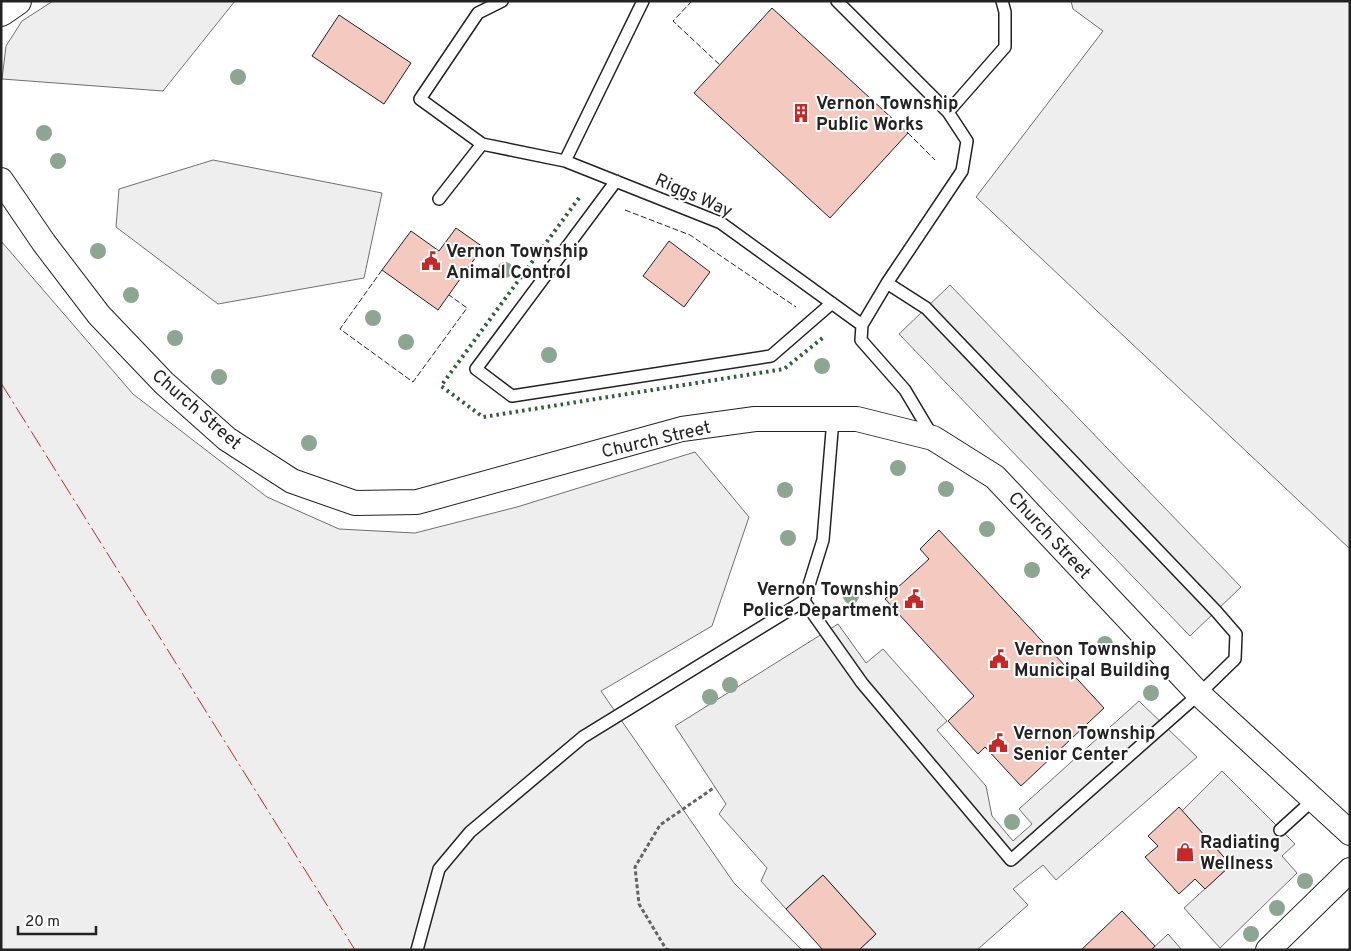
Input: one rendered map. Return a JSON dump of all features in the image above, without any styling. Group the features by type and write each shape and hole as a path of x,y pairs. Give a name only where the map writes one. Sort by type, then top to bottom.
{"street":[{"path":"1,12 17,1"},
{"name":"Church Street","path":"1,180 44,243 99,315 164,383 227,439 292,481 355,503 417,502 682,429 755,419 857,419 934,438 995,477 1200,694 1350,833"},
{"path":"1268,950 1350,870"}],"lane":[{"path":"439,199 482,144 420,100 478,12 502,1"},
{"path":"565,161 644,1"},
{"path":"837,1 948,112 967,141 962,171 887,283 862,325 861,340 905,390 934,438"},
{"path":"948,112 1005,47 1005,12 1002,1"},
{"name":"Riggs Way","path":"482,144 565,161 721,223 862,325"},
{"path":"616,181 476,369 512,396 771,356 832,304"},
{"path":"804,601 862,683 1011,860 1236,660 1236,634 926,308 887,283"},
{"path":"417,950 439,869 470,832 583,737 804,601 823,540 833,420"},
{"path":"1280,830 1313,800"}],"path":[{"path":"669,950 666,949 639,904 635,867 660,825 715,787"}],"shaded area":[{"path":"53,1 235,1 163,91 2,79 6,46 22,21"},
{"path":"1071,1 1350,1 1350,549 976,197 1103,31 1073,9"},
{"path":"213,160 382,193 364,278 218,304 116,227 119,189"},
{"path":"1,241 133,394 267,497 339,529 415,533 517,507 695,452 749,517 712,626 601,691 734,883 802,950 1,950"},
{"path":"950,285 1241,587 1190,636 899,334"},
{"path":"838,624 866,663 883,649 947,721 937,730 986,786 992,816 1013,841 1032,824 1019,809 1139,701 1197,757 1056,880 1043,865 1013,889 1028,905 977,950 859,950 876,934 823,875 786,909 761,881 767,868 719,814 726,804 675,726"},
{"path":"1222,771 1295,844 1282,856 1297,873 1220,948 1184,908 1231,865 1182,811"},
{"path":"1168,934 1182,950 1151,950"}],"building":[{"name":"Vernon Township Public Works","path":"772,8 908,133 830,218 694,93"},
{"path":"339,15 411,63 384,104 312,56"},
{"name":"Vernon Township Animal Control","path":"456,228 483,247 438,310 382,270 411,231 439,251"},
{"path":"669,241 710,272 684,307 643,276"},
{"name":"Vernon Township Municipal Building","path":"939,530 1104,708 1021,786 985,747 978,754 948,721 974,696 885,599 929,559 920,549"},
{"name":"Radiating Wellness","path":"1179,807 1231,865 1205,889 1195,879 1179,894 1145,857 1158,846 1148,836"},
{"path":"823,875 876,934 859,950 823,950 786,909"},
{"path":"1122,911 1155,946 1151,950 1081,950"}],"hedge":[{"path":"579,198 441,386 483,417 784,369 825,336"}],"fence":[{"path":"692,1 673,21 720,65"},
{"path":"908,133 935,160"},
{"path":"625,210 690,235 796,307"},
{"path":"382,270 340,329 413,382 467,308 449,295"}],"power":[{"path":"1,383 355,950"}],"place":[{"name":"Vernon Township Public Works","path":"801,113"},
{"name":"Vernon Township Animal Control","path":"431,261"},
{"name":"Vernon Township Police Department","path":"914,599"},
{"name":"Vernon Township Municipal Building","path":"999,659"},
{"name":"Vernon Township Senior Center","path":"998,743"},
{"name":"Radiating Wellness","path":"1185,852"}]}
